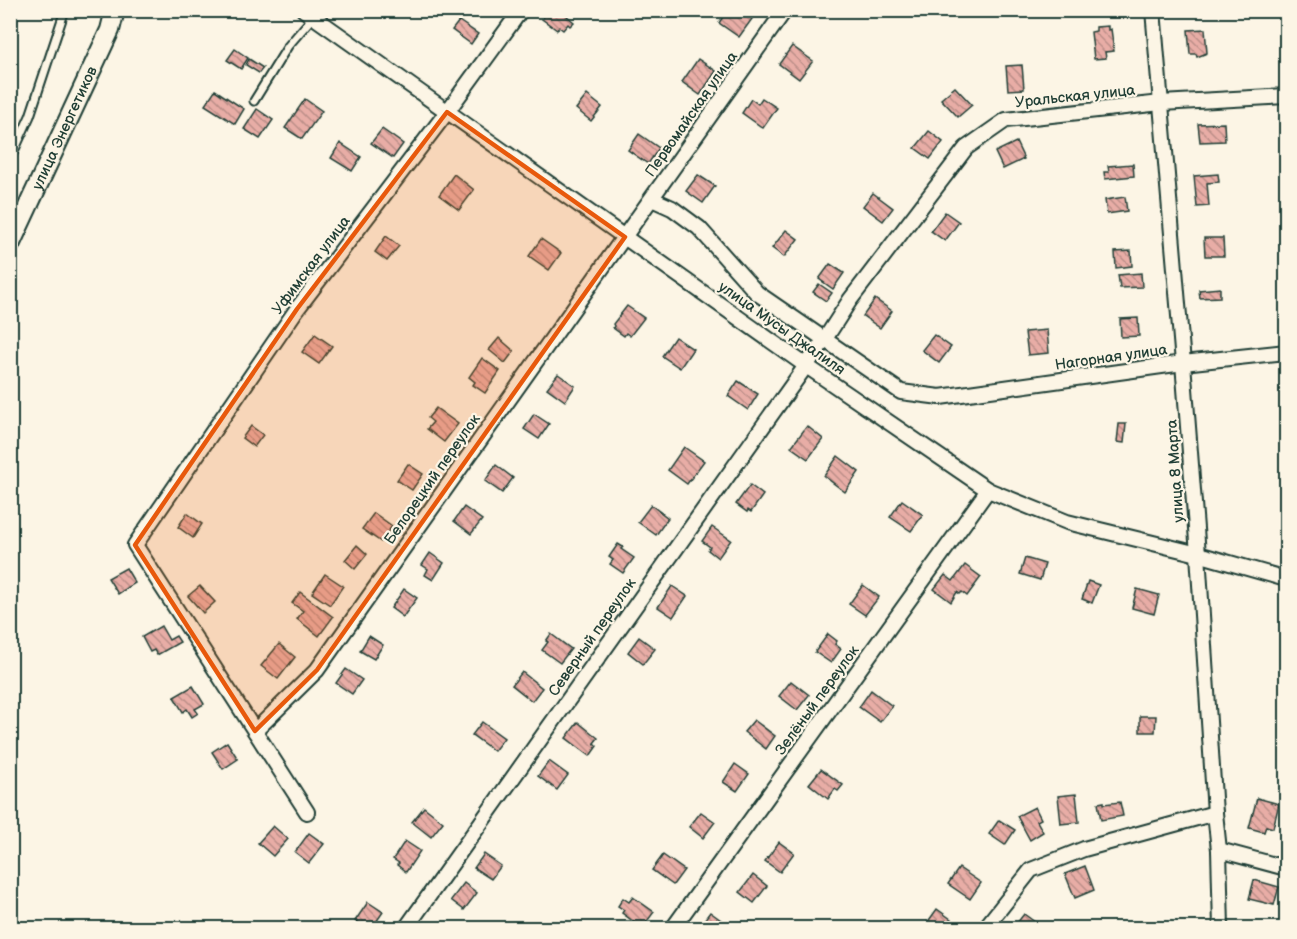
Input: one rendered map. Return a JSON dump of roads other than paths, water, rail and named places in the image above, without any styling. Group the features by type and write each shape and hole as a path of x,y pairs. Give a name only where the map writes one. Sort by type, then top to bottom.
{"main road":[{"name":"улица Энергетиков","path":"10,245 110,30 115,10"}],"street":[{"name":"Уфимская улица","path":"255,730 135,545 297,309 447,112 521,10"},
{"name":"Первомайская улица","path":"625,237 785,10"},
{"name":"улица 8 Марта","path":"1153,10 1198,554 1219,850 1221,928"},
{"name":"улица Мусы Джалиля","path":"309,14 805,365 988,490 1068,522 1287,579"},
{"name":"Уральская улица","path":"805,365 850,300 966,148 1006,120 1161,103 1287,96"},
{"name":"Нагорная улица","path":"652,199 672,208 699,228 757,293 901,392 940,397 1183,363 1287,352"},
{"name":"Белорецкий переулок","path":"255,730 317,670 625,237"},
{"name":"Северный переулок","path":"406,928 805,365"},
{"name":"Зелёный переулок","path":"673,928 988,490"},
{"path":"255,730 307,812"},
{"path":"985,928 1031,870 1084,849 1215,813"},
{"path":"1219,850 1287,868"}],"lane":[{"path":"10,160 30,116 65,10"},
{"path":"254,101 309,14"}]}
